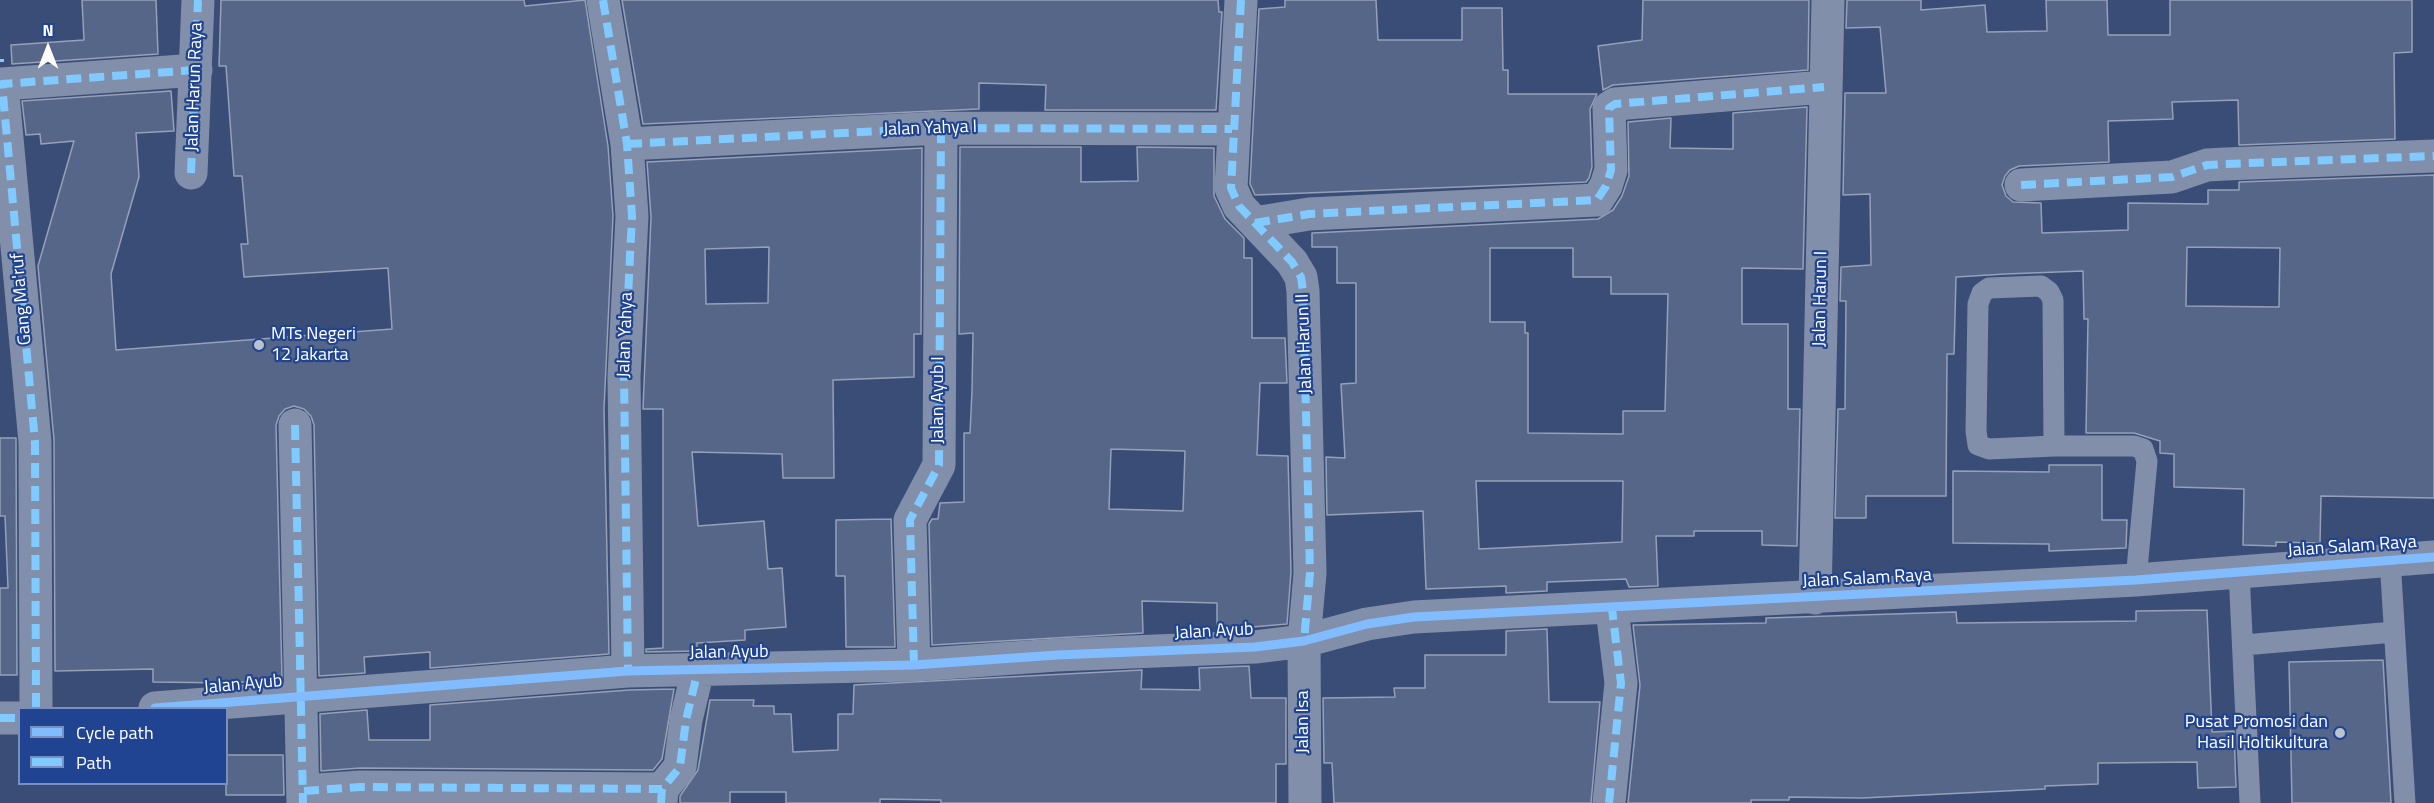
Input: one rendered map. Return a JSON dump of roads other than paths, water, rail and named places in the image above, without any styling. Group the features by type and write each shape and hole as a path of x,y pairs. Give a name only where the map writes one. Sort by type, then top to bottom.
{"street":[{"name":"Jalan Harun Raya","path":"191,173 198,0"},
{"name":"Jalan Yahya","path":"603,0 627,144 632,216 624,377 628,672"},
{"name":"Jalan Harun II","path":"1241,0 1232,129 1231,188 1239,206 1292,262 1301,277 1303,291 1310,573 1304,641"},
{"name":"Jalan Harun I","path":"1815,598 1824,87 1828,0"},
{"path":"1,68 196,70"},
{"name":"Gang Ma'ruf","path":"1,68 35,442 36,707"},
{"path":"1255,223 1310,214 1597,200 1606,186 1611,170 1609,108 1615,104 1824,87"},
{"name":"Jalan Yahya I","path":"627,144 941,128 1232,129"},
{"name":"Jalan Ayub I","path":"914,665 910,520 939,465 941,128"},
{"path":"2021,185 2172,177 2207,165 2434,156"},
{"path":"295,425 303,797 360,787 662,796 680,767 686,720 698,670"},
{"name":"Jalan Salam Raya","path":"1304,641 1367,624 1414,617 1612,609 2136,580 2434,557"},
{"path":"1609,803 1621,683 1612,609"},
{"name":"Jalan Ayub","path":"168,707 628,672 914,665 1057,655 1255,647 1304,641"},
{"name":"Jalan Isa","path":"1304,641 1305,803"},
{"path":"0,718 18,718"}],"lane":[{"path":"2054,446 2053,300 2049,292 2041,286 1989,288 1982,293 1978,304 1976,431 1978,445 1989,449 2054,446 2134,446 2144,449 2146,461 2136,580"},
{"path":"2390,559 2405,803"},
{"path":"2239,572 2250,803"},
{"path":"2244,645 2394,632"}],"place":[{"name":"MTs Negeri 12 Jakarta","path":"259,345"},
{"name":"Pusat Promosi dan Hasil Holtikultura","path":"2340,733"}]}
